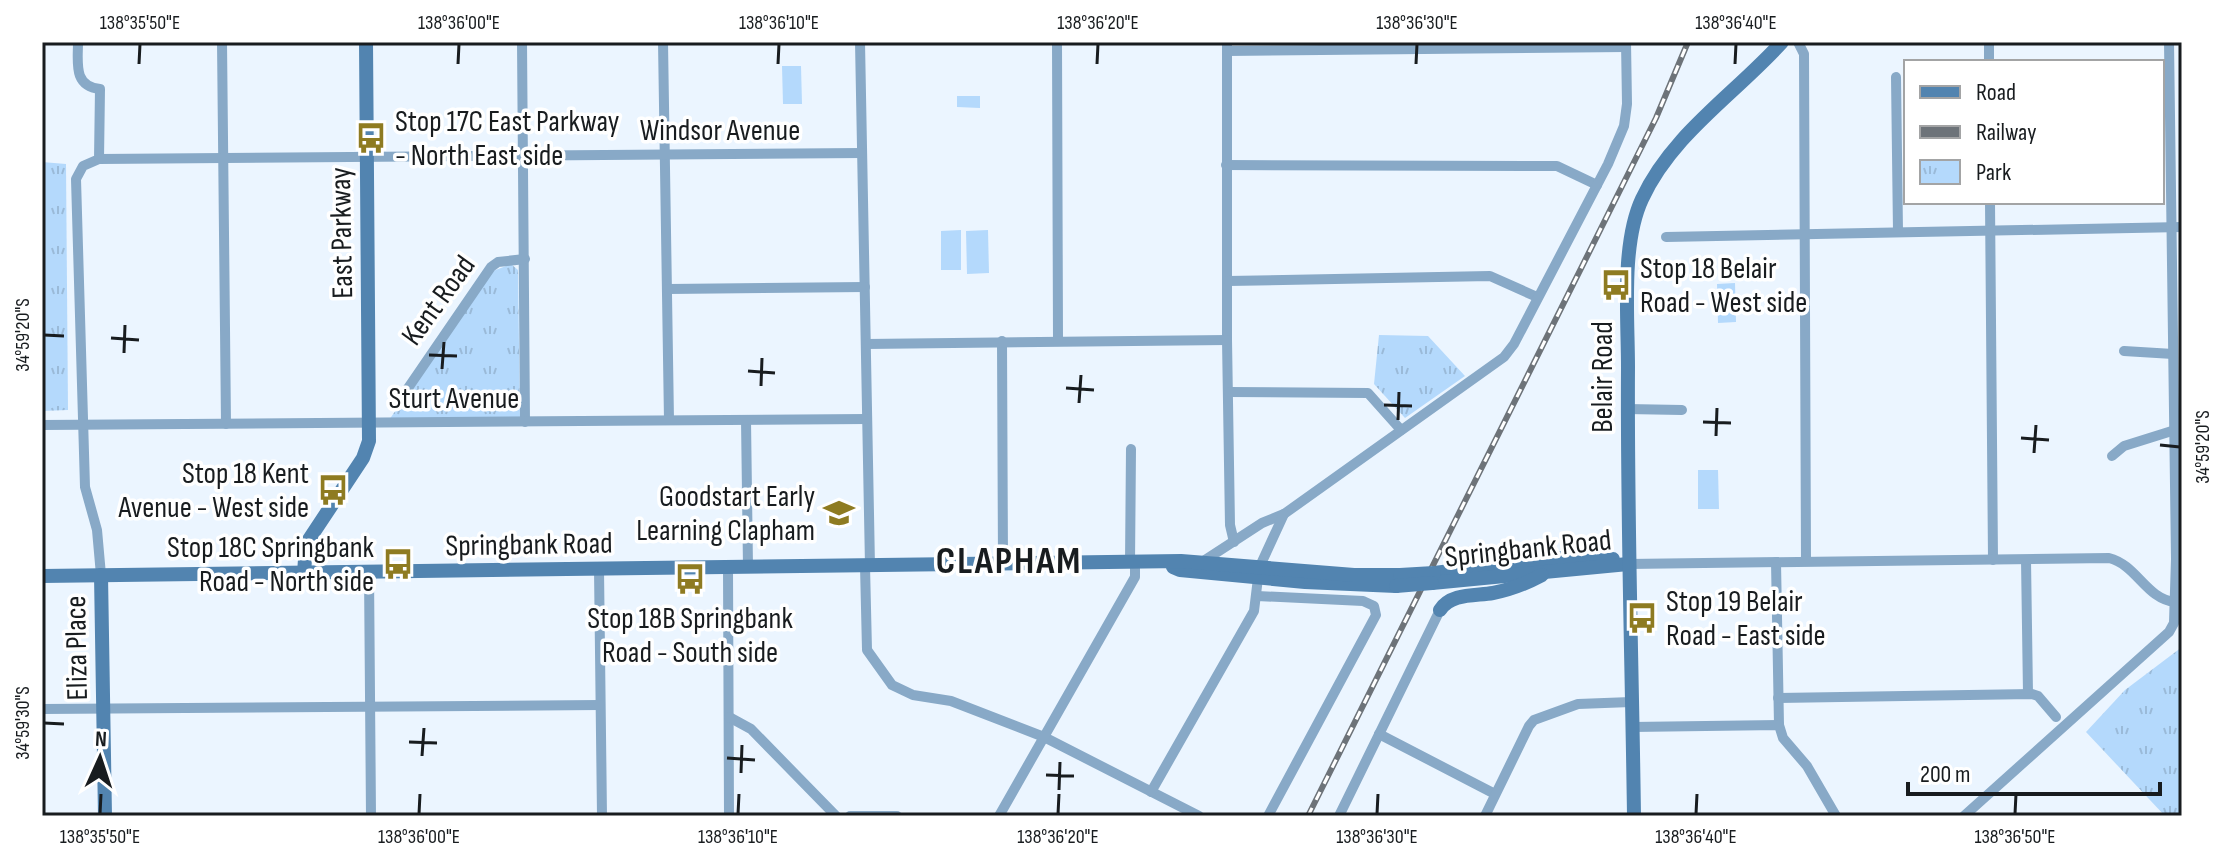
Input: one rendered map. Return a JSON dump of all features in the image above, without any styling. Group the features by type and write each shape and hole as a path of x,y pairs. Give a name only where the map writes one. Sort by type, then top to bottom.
{"main road":[{"name":"East Parkway","path":"366,42 369,423"},
{"name":"Belair Road","path":"1640,814 1633,769 1628,564 1627,409 1633,223 1657,170 1674,146 1742,84 1782,42"},
{"path":"304,574 306,544 366,454 369,423"},
{"path":"1585,557 1613,550 1628,534"},
{"name":"Springbank Road","path":"1161,563 1180,570 1354,575 1398,580 1585,557 1615,559 1628,564"},
{"name":"Springbank Road","path":"42,576 1202,562 1259,572"},
{"name":"Springbank Road","path":"1433,578 1457,581 1628,564"},
{"path":"1440,610 1450,600 1495,593 1528,583 1549,571"},
{"name":"Eliza Place","path":"101,575 105,816"},
{"path":"1457,581 1470,596"}],"street":[{"path":"78,42 81,81 86,86 100,89 99,159 83,166 76,179 85,487 97,530 101,575"},
{"path":"222,42 226,424"},
{"path":"522,42 525,422"},
{"path":"663,42 669,420"},
{"path":"860,42 867,419 867,650 892,685 913,695 951,701 1044,737 1199,816"},
{"path":"1057,42 1058,340"},
{"path":"1798,42 1804,54 1806,561"},
{"path":"1964,816 2169,632 2174,623 2176,227 2166,178 2169,42"},
{"path":"1202,562 1234,542 1262,523 1284,514 1504,357 1514,344 1597,185 1624,126 1627,104 1626,44 1227,46 1227,340 1230,525 1234,542"},
{"path":"1896,77 1898,232"},
{"name":"Windsor Avenue","path":"99,159 862,153"},
{"path":"1226,165 1557,166 1597,185"},
{"path":"1990,204 1993,560"},
{"path":"1666,237 2176,227"},
{"name":"Kent Road","path":"406,391 491,267 498,262 525,259"},
{"path":"1228,281 1490,276 1537,297"},
{"path":"668,289 865,287"},
{"path":"866,344 1227,340"},
{"path":"1002,341 1003,564"},
{"path":"2124,351 2173,354"},
{"path":"1229,392 1368,393 1401,430"},
{"path":"1627,409 1682,410"},
{"name":"Sturt Avenue","path":"42,425 867,419"},
{"path":"746,420 748,567"},
{"path":"2112,456 2124,446 2175,430"},
{"path":"999,816 1135,577 1131,449"},
{"path":"1151,792 1254,611 1259,572 1284,514"},
{"path":"1628,564 2109,558 2118,561 2156,596 2175,602"},
{"path":"2026,560 2028,694"},
{"path":"1776,562 1779,725 1783,738 1807,766 1836,816"},
{"path":"728,568 729,816"},
{"path":"599,569 602,816"},
{"path":"369,573 371,816"},
{"path":"1257,596 1363,601 1374,606 1376,615 1268,816"},
{"path":"1339,816 1440,610"},
{"path":"1778,698 2028,694 2038,696 2056,717"},
{"path":"1485,816 1534,720 1578,704 1631,702"},
{"path":"42,709 600,705"},
{"path":"729,717 751,729 836,816"},
{"path":"1632,727 1779,725"},
{"path":"1379,734 1495,794"},
{"path":"850,816 897,816"}],"green space":[{"path":"782,66 801,66 802,104 783,104"},
{"path":"957,96 980,96 980,108 957,107"},
{"path":"42,162 66,164 68,410 42,411"},
{"path":"961,230 961,270 941,270 941,231"},
{"path":"988,230 989,273 967,274 966,231"},
{"path":"511,264 518,270 520,420 389,420 493,271"},
{"path":"1735,283 1736,322 1718,323 1717,284"},
{"path":"1379,335 1428,336 1465,376 1405,418 1374,384"},
{"path":"1698,470 1718,470 1719,509 1698,509"},
{"path":"2182,647 2182,816 2165,816 2086,732 2125,690"}],"railway":[{"path":"1308,816 1656,118 1688,42"}],"place":[{"name":"Stop 17C East Parkway - North East side","path":"371,138"},
{"name":"Stop 18 Belair Road - West side","path":"1616,285"},
{"name":"Stop 18 Kent Avenue - West side","path":"333,490"},
{"name":"Goodstart Early Learning Clapham","path":"839,513"},
{"name":"Stop 18C Springbank Road - North side","path":"398,564"},
{"name":"Stop 18B Springbank Road - South side","path":"690,579"},
{"name":"Stop 19 Belair Road - East side","path":"1642,618"}],"district":[{"name":"CLAPHAM","path":"1009,560"}]}
